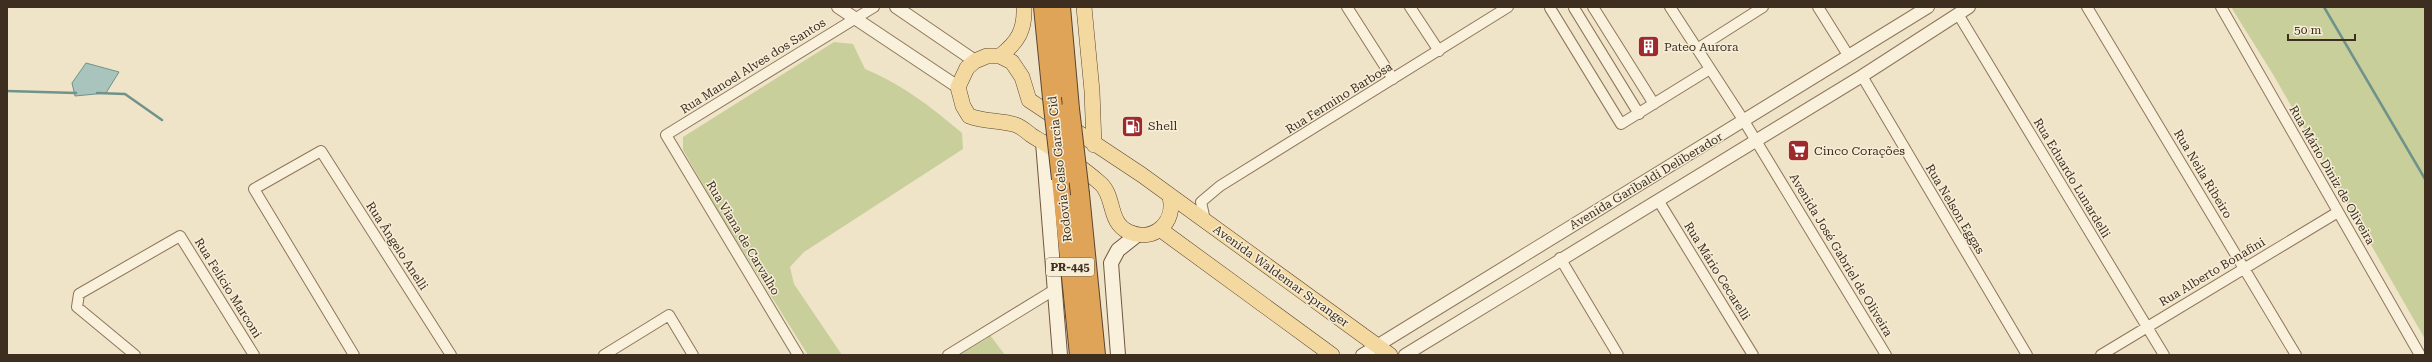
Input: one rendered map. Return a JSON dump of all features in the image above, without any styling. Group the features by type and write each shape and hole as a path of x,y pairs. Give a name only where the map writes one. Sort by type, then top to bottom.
{"highway":[{"name":"Rodovia Celso Garcia Cid","path":"1043,7 1079,355"},
{"name":"Rodovia Celso Garcia Cid","path":"1061,7 1070,109 1096,355"}],"main road":[{"path":"1024,7 1025,22 1021,34 1012,47 1000,56 987,56 975,61 967,68 958,88 963,106 969,116 984,121 997,121 1018,126 1043,142 1102,185 1118,222 1127,231 1137,235 1149,234 1161,230 1168,222 1172,210 1170,197"},
{"path":"1084,7 1092,91 1094,145"},
{"name":"Avenida Waldemar Spranger","path":"1000,56 1012,62 1022,77 1029,100 1205,220 1390,355"},
{"path":"1043,142 1060,355"},
{"path":"1161,230 1332,355"},
{"path":"1118,355 1111,263 1118,250 1137,235"}],"street":[{"path":"838,7 958,88"},
{"name":"Rua Manoel Alves dos Santos","path":"666,135 874,7"},
{"path":"896,7 975,61"},
{"path":"1347,7 1393,79"},
{"path":"1410,7 1439,51"},
{"name":"Rua Fermino Barbosa","path":"1205,220 1201,202 1206,196 1508,7"},
{"path":"1593,7 1654,104"},
{"name":"Avenida José Gabriel de Oliveira","path":"1670,7 1744,121 1886,355"},
{"path":"1697,49 1763,7"},
{"path":"1818,7 1848,55"},
{"name":"Avenida Garibaldi Deliberador","path":"1362,355 1928,7"},
{"name":"Avenida Garibaldi Deliberador","path":"1405,355 1560,258 1862,76 1969,7"},
{"name":"Rua Neila Ribeiro","path":"2087,7 2246,268 2296,355"},
{"name":"Rua Mário Diniz de Oliveira","path":"2221,7 2338,212 2415,353"},
{"path":"1550,8 1621,124 1710,69"},
{"path":"1574,8 1639,114"},
{"name":"Rua Eduardo Lunardelli","path":"1958,14 2164,355"},
{"name":"Rua Nelson Eggas","path":"1862,76 2027,355"},
{"name":"Rua Viana de Carvalho","path":"666,135 798,355"},
{"name":"Rua Ângelo Anelli","path":"354,355 254,189 321,151 451,355"},
{"name":"Rua Mário Cecarelli","path":"1658,200 1753,355"},
{"name":"Rua Alberto Bonafini","path":"2101,355 2338,212"},
{"name":"Rua Felício Marconi","path":"135,355 78,307 79,294 180,236 254,355"},
{"path":"1560,258 1618,355"},
{"path":"948,355 1054,290"},
{"path":"604,355 669,315 693,355"}],"green space":[{"path":"2231,7 2425,7 2425,339 2274,76"},
{"path":"834,42 853,44 865,69 904,89 950,123 962,133 963,149 804,252 790,267 794,284 842,355 808,355 723,219 683,150 683,137"},
{"path":"990,335 1005,355 959,355 986,339"}],"water":[{"path":"86,63 119,72 106,93 75,96 72,83"}],"waterway":[{"path":"2324,7 2425,179"},
{"path":"7,91 76,93"},
{"path":"97,93 125,94 162,120"}],"place":[{"name":"Pateo Aurora","path":"1648,47"},
{"name":"Shell","path":"1132,126"},
{"name":"Cinco Corações","path":"1799,151"}]}
